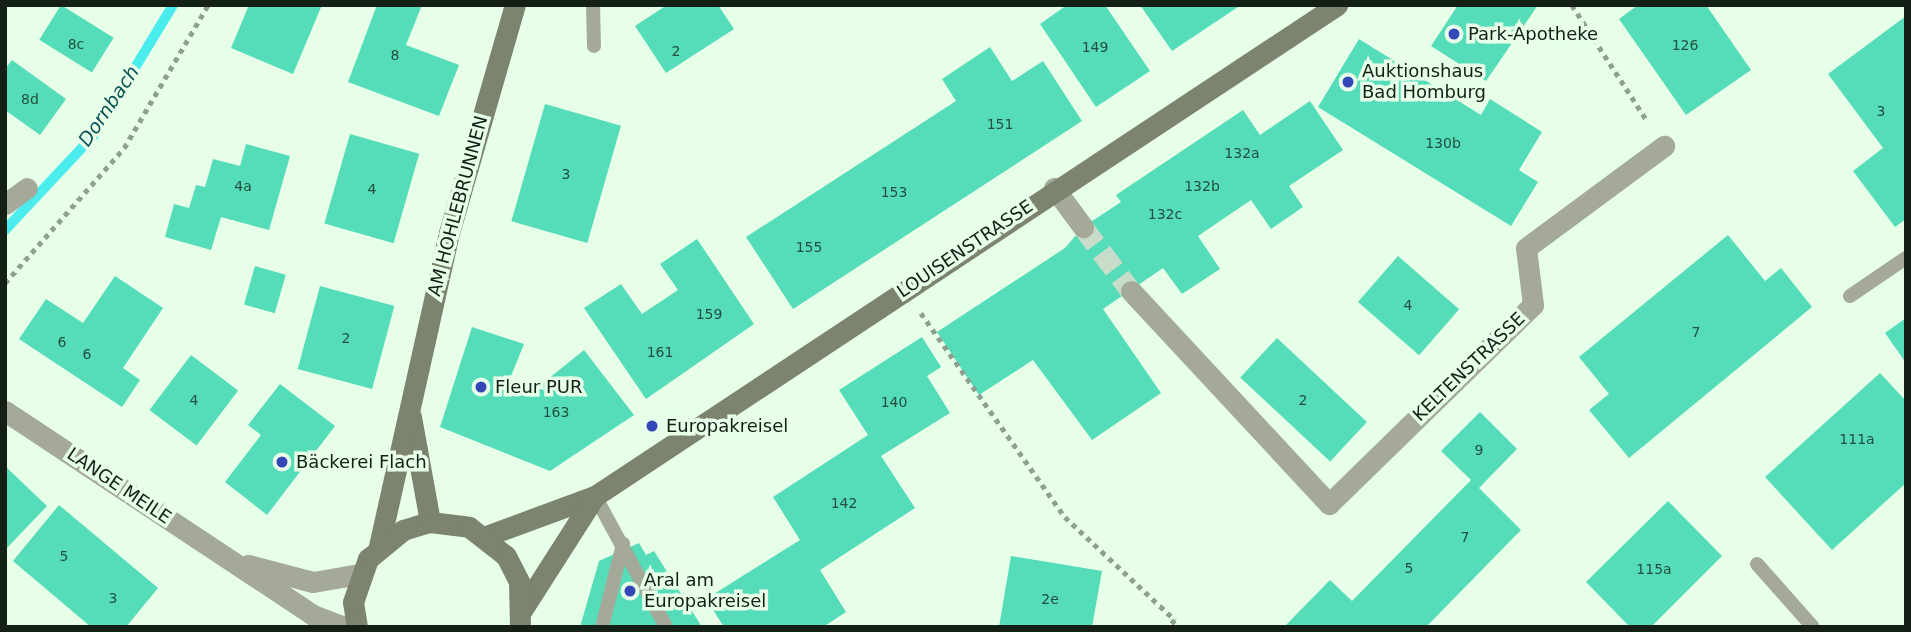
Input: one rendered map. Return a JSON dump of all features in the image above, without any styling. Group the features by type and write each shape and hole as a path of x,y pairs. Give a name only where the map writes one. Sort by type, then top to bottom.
{"street":[{"name":"AM HOHLEBRUNNEN","path":"379,545 449,233 515,5"},
{"name":"LOUISENSTRASSE","path":"486,536 595,496 1054,188 1337,5"},
{"name":"KELTENSTRASSE","path":"1131,291 1329,504 1533,305 1526,248 1664,146"},
{"path":"5,204 27,188"},
{"path":"1054,188 1083,228"},
{"name":"AM HOHLEBRUNNEN","path":"409,410 430,522"},
{"name":"LANGE MEILE","path":"5,411 313,615 344,627"},
{"name":"LOUISENSTRASSE","path":"521,618 595,496"},
{"path":"357,627 360,574 379,545 430,522 486,536 515,573 521,618"},
{"name":"LANGE MEILE","path":"232,561 313,582 360,574"}],"lane":[{"path":"593,5 594,46"},
{"path":"1850,296 1906,258"},
{"path":"595,496 666,624 651,627"},
{"path":"601,627 623,544"},
{"path":"1757,564 1813,627"}],"path":[{"path":"5,283 124,148 208,5"},
{"path":"1572,5 1664,146"},
{"path":"904,290 1065,517 1175,620 1169,627"}],"building":[{"path":"61,5 114,38 92,73 39,40"},
{"path":"249,5 322,5 293,74 231,48"},
{"path":"377,5 422,5 406,45 459,65 439,116 348,82"},
{"path":"667,5 718,5 734,29 666,73 635,26"},
{"path":"1067,5 1105,5 1150,71 1096,107 1040,24"},
{"path":"1140,5 1241,5 1172,51"},
{"path":"1458,5 1538,5 1486,81 1431,46"},
{"path":"1638,5 1706,5 1751,70 1686,115 1619,19"},
{"path":"1906,16 1906,219 1895,227 1853,171 1883,148 1828,74"},
{"path":"1359,39 1481,115 1490,99 1542,132 1519,170 1538,182 1511,226 1318,107"},
{"path":"990,47 1012,81 1043,61 1082,121 793,309 746,237 956,101 942,79"},
{"path":"12,60 66,99 40,135 5,110 5,69"},
{"path":"1310,101 1343,150 1289,186 1303,207 1271,229 1251,200 1198,236 1220,269 1182,294 1163,268 1103,309 1161,393 1092,440 1033,360 979,395 937,332 1065,248 1083,227 1121,202 1116,195 1243,110 1260,135"},
{"path":"545,104 621,126 587,243 511,221"},
{"path":"350,134 419,154 394,243 324,223"},
{"path":"246,144 290,156 269,230 221,217 211,250 165,237 174,204 189,208 196,185 205,187 213,159 240,166"},
{"path":"1728,235 1765,281 1781,268 1812,307 1629,458 1589,410 1609,394 1579,357"},
{"path":"697,239 754,324 646,399 584,308 621,284 642,314 678,290 660,264"},
{"path":"1398,256 1459,309 1419,355 1358,302"},
{"path":"255,266 286,275 275,313 244,304"},
{"path":"115,276 163,308 123,368 140,380 122,407 19,339 46,299 83,323"},
{"path":"320,286 394,306 372,389 298,369"},
{"path":"1906,318 1906,363 1885,333"},
{"path":"472,327 524,344 509,381 537,388 584,350 634,415 550,471 440,427"},
{"path":"922,337 941,367 927,376 950,413 881,456 915,508 820,570 846,612 823,627 724,627 706,599 800,540 773,497 868,435 839,390"},
{"path":"1277,338 1367,422 1330,461 1240,377"},
{"path":"191,355 238,391 197,446 149,410"},
{"path":"1880,373 1906,401 1906,483 1832,550 1765,477"},
{"path":"280,384 335,426 267,515 225,482 261,435 248,425"},
{"path":"1480,412 1517,449 1479,488 1521,530 1426,627 1284,627 1330,580 1352,601 1471,480 1441,451"},
{"path":"5,466 47,506 5,550"},
{"path":"1668,501 1722,556 1651,627 1630,627 1586,582"},
{"path":"59,505 158,588 126,627 91,627 13,561"},
{"name":"Aral am Europakreisel","path":"639,543 646,555 654,551 702,627 580,627 599,561"},
{"path":"1011,556 1102,571 1092,627 999,627"}],"waterway":[{"name":"Dornbach","path":"5,230 94,135 173,5"}],"tunnel":[{"path":"1083,227 1131,291"}],"place":[{"name":"Park-Apotheke","path":"1454,34"},
{"name":"Auktionshaus Bad Homburg","path":"1348,82"},
{"name":"Fleur PUR","path":"481,387"},
{"name":"Europakreisel","path":"652,426"},
{"name":"Bäckerei Flach","path":"282,462"},
{"name":"Aral am Europakreisel","path":"630,591"}]}
